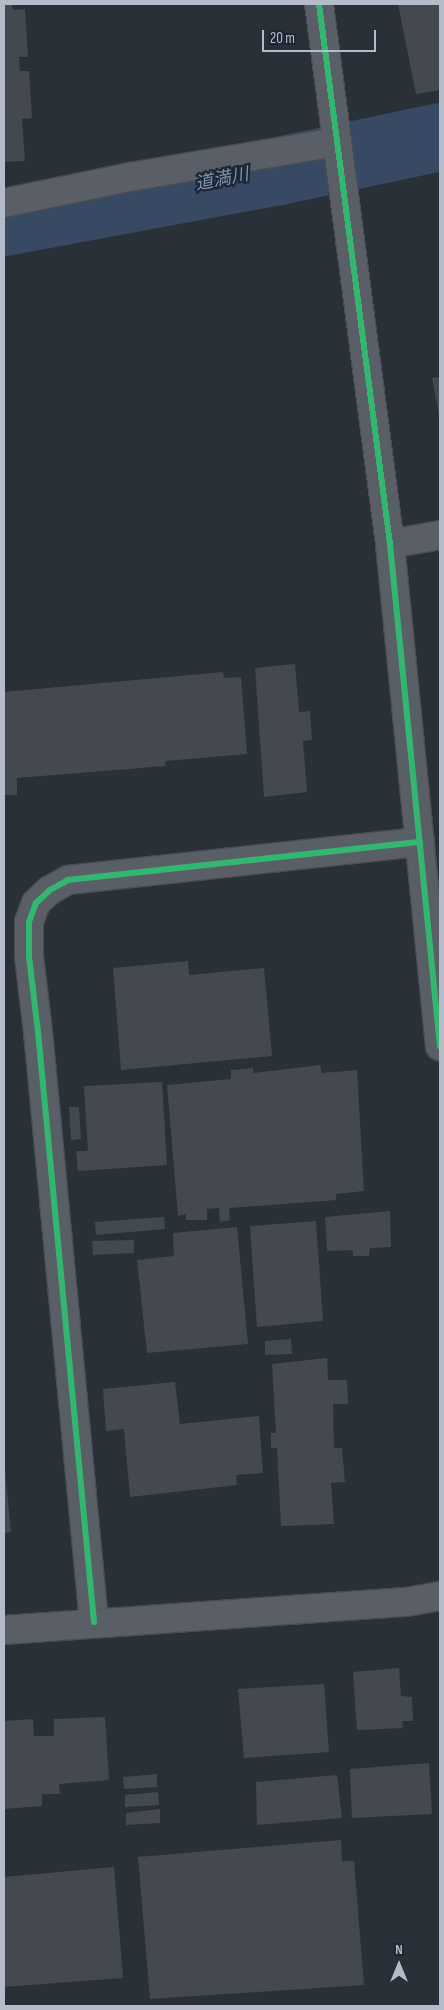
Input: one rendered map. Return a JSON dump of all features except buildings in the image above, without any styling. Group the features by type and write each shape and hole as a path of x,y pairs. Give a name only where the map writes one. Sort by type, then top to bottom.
{"street":[{"path":"319,4 390,544 440,1047"},
{"path":"4,203 130,177 337,142"},
{"path":"390,544 440,535"},
{"path":"94,1622 38,1032 29,956 29,922 36,903 50,890 68,880 420,842"},
{"path":"4,1630 94,1622 406,1602 440,1596"}],"waterway":[{"name":"道満川","path":"4,222 279,171 440,137"}],"cycle path":[{"path":"319,4 390,544 440,1047"},
{"path":"94,1622 38,1032 29,956 29,922 36,903 50,890 68,880 420,842"}]}
